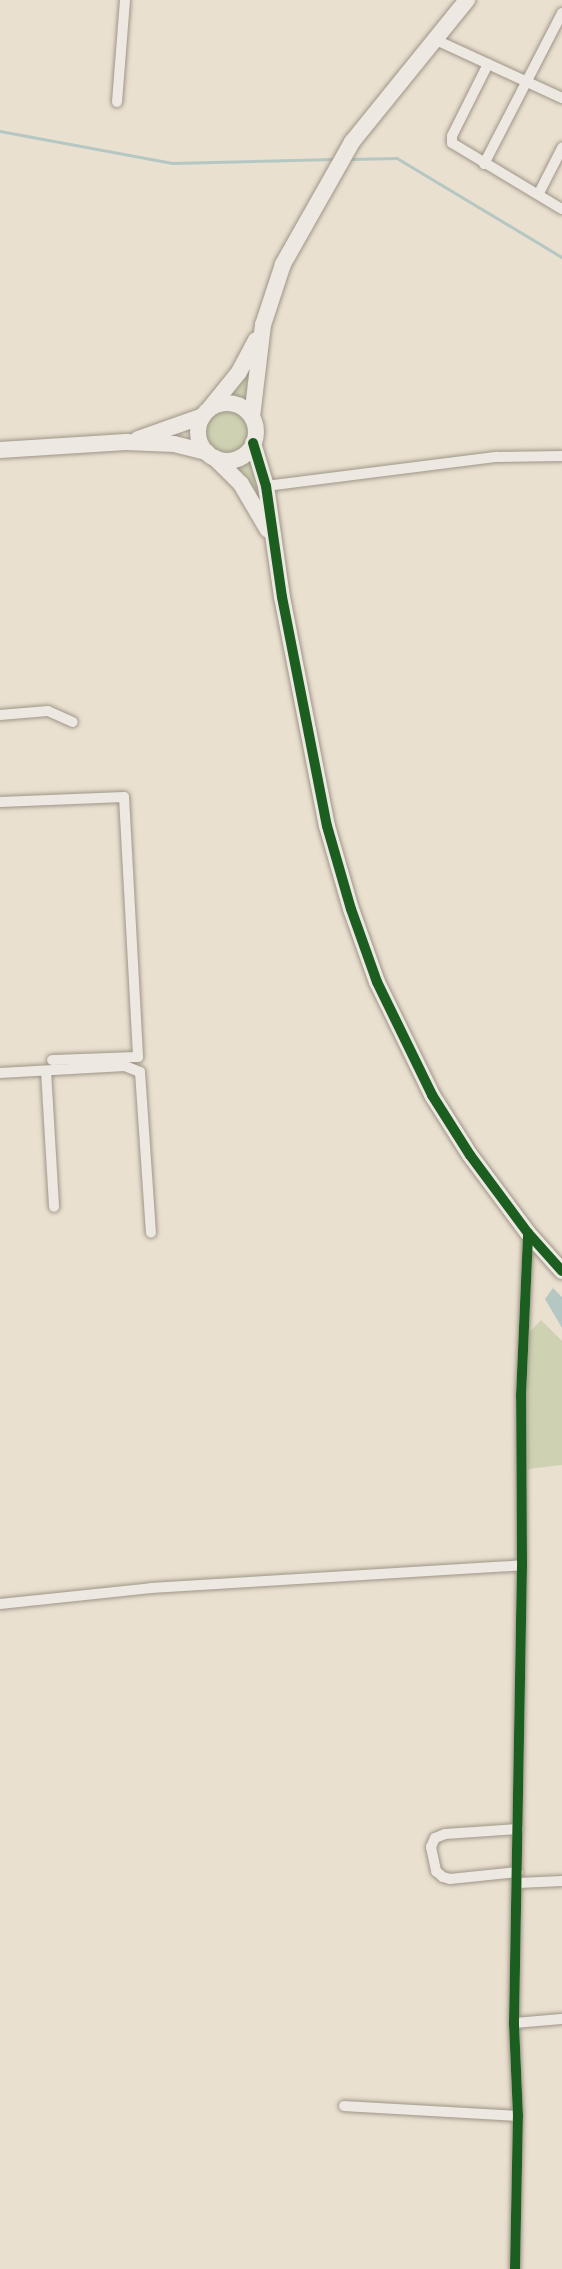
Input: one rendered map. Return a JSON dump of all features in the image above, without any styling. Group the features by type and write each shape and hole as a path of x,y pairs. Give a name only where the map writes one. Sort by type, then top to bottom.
{"main road":[{"path":"273,538 249,496 211,455 198,435 206,412 239,372 263,325 283,264 352,142 404,74 436,40 467,0"},
{"path":"0,450 126,442 174,444 224,460 242,457 256,435 252,417 263,325"},
{"path":"126,442 228,403 237,405 252,417"},
{"path":"253,443 266,486 273,538 327,826 351,909 377,982 432,1095 470,1155 528,1233 562,1270"},
{"path":"249,496 260,497 266,486"}],"street":[{"path":"117,102 125,0"},
{"path":"484,164 524,81 562,13"},
{"path":"436,40 562,98"},
{"path":"488,64 452,135 452,143 459,150 539,193 562,209"},
{"path":"539,193 562,148"},
{"path":"266,486 497,457 562,456"},
{"path":"0,715 48,711 73,722"},
{"path":"0,802 124,797 138,1057 0,1073"},
{"path":"49,1066 54,1207"},
{"path":"49,1066 125,1066 140,1072 151,1233"},
{"path":"515,2269 518,2116 514,2023 522,1565 522,1396 528,1233"},
{"path":"0,1604 151,1588 522,1565"},
{"path":"518,1829 446,1834 435,1838 431,1847 436,1871 443,1877 562,1881"},
{"path":"514,2023 562,2019"},
{"path":"344,2106 518,2116"}],"green space":[{"path":"248,371 246,403 227,397"},
{"path":"227,409 244,415 250,432 244,449 227,455 210,449 204,432 210,415"},
{"path":"252,458 252,469 259,495 235,467"},
{"path":"541,1320 562,1341 562,1465 528,1469 527,1335"}],"shaded area":[{"path":"553,1288 562,1297 562,1328 545,1299"}],"waterway":[{"path":"0,131 172,163 333,159"},
{"path":"351,159 397,158 562,257"}],"cycle path":[{"path":"253,443 266,486 282,597 327,826 351,909 377,982 432,1095 470,1155 528,1233 562,1271"},
{"path":"515,2269 518,2116 514,2023 522,1565 521,1396 528,1233"}]}
